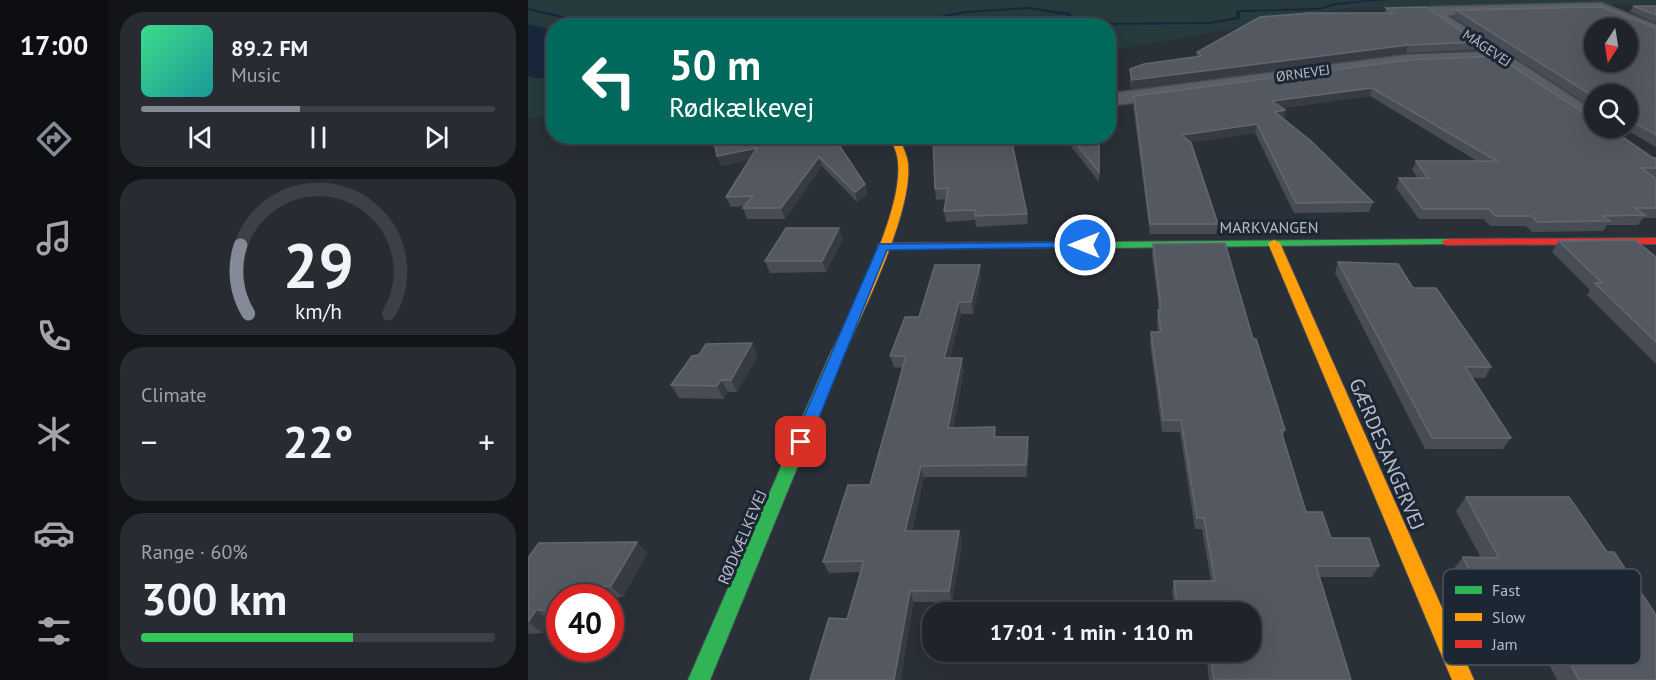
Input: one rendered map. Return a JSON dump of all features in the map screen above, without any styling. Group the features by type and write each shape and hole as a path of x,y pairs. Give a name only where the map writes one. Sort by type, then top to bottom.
{"street":[{"name":"MÅGEVEJ","path":"1584,113 1431,11 1601,7 1656,30"},
{"name":"ØRNEVEJ","path":"1116,99 1406,60 1498,56"},
{"name":"RØDKÆLKEVEJ","path":"699,680 883,246 898,200 903,163 897,144"},
{"name":"MARKVANGEN","path":"883,246 1656,241"},
{"name":"GÆRDESANGERVEJ","path":"1274,243 1443,634"},
{"name":"GÆRDESANGERVEJ","path":"1457,665 1463,680"}],"green space":[{"path":"528,0 1656,0 1656,4 1582,3 1349,8 1116,50 1116,18 546,18 546,115 528,119"}],"water":[{"path":"528,24 546,28 546,77 539,79 528,76"}],"building":[{"path":"1633,6 1656,6 1656,15"},
{"path":"1426,7 1477,42 1408,45 1132,80 1130,69 1144,64 1202,56 1197,52 1260,17 1309,13 1392,13 1386,8"},
{"path":"1602,7 1630,18 1584,18 1584,72 1638,72 1638,21 1656,28 1656,135 1638,125 1638,84 1584,84 1584,91 1456,10"},
{"path":"1497,56 1584,113 1584,138 1624,138 1656,158 1656,168 1641,168 1656,179 1656,208 1635,208 1645,215 1603,216 1610,221 1537,222 1532,216 1495,216 1489,209 1423,209 1399,178 1428,178 1416,161 1497,161 1372,88 1272,101 1285,110 1275,112 1311,141 1373,202 1296,203 1257,124 1182,135 1191,143 1218,224 1150,224 1134,96 1409,60"},
{"path":"715,144 838,144 865,184 855,192 819,157 781,208 743,208 753,196 726,197 757,148 717,156"},
{"path":"933,144 1012,144 1027,214 975,216 975,210 944,211 948,188 935,189"},
{"path":"1076,144 1099,144 1099,172"},
{"path":"786,228 839,228 822,261 765,261"},
{"path":"1635,240 1656,257 1656,342 1595,283 1602,283 1559,241"},
{"path":"1225,243 1253,339 1256,339 1285,430 1281,431 1306,512 1322,512 1331,538 1369,538 1379,566 1316,566 1351,680 1214,680 1211,662 1261,662 1261,602 1177,602 1174,581 1215,581 1204,518 1197,518 1181,420 1163,420 1151,332 1161,332 1158,310 1160,310 1160,300 1153,244"},
{"path":"1338,262 1398,264 1413,288 1436,288 1491,367 1465,367 1511,438 1432,438"},
{"path":"935,265 980,265 971,302 959,302 944,358 962,358 948,428 995,427 994,437 1028,437 1026,465 921,466 905,531 959,531 949,591 910,591 894,680 810,680 829,618 847,619 864,561 823,562 848,485 870,485 906,356 890,356 905,317 919,317"},
{"path":"752,343 731,380 721,380 717,386 671,385 692,356 699,355 706,344"},
{"path":"1466,497 1569,497 1607,552 1614,552 1625,569 1469,569 1463,557 1499,558"},
{"path":"637,542 612,584 546,584 546,610 536,610 528,622 528,558 539,543"},
{"path":"1641,592 1656,615 1656,680 1579,680 1571,665 1641,665"}],"waterway":[{"path":"1116,24 1209,23 1238,18 1238,11 1319,9 1335,4 1384,0"},
{"path":"934,18 965,12 1029,8 1067,14 1073,18"},
{"path":"528,9 568,18"}],"traffic: fast":[{"path":"1106,245 1447,242"},
{"path":"699,680 834,361"}],"traffic: slow":[{"path":"834,361 889,233 903,181 903,162 897,144"},
{"path":"1274,243 1443,634"},
{"path":"1457,665 1463,680"}],"traffic: jam":[{"path":"1447,242 1656,241"},
{"path":"883,246 1106,245"}],"route":[{"path":"801,442 883,246 1085,245"}]}
